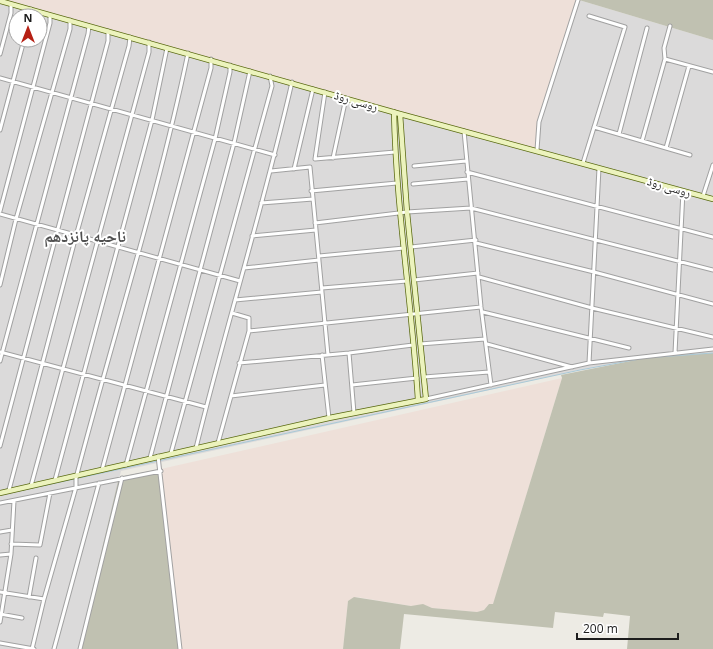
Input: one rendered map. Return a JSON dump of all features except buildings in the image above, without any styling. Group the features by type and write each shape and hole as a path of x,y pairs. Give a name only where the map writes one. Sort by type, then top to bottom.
{"street":[{"path":"537,150 539,122 578,0"},
{"name":"روسی روڈ","path":"0,1 27,8"},
{"path":"0,54 11,13 11,4"},
{"path":"0,211 50,23 50,15"},
{"name":"روسی روڈ","path":"50,15 211,59 400,114 713,199"},
{"path":"583,163 625,27 589,16"},
{"path":"0,285 16,219 70,29 70,20"},
{"path":"0,361 1,352 37,225 88,34 88,26"},
{"path":"642,141 665,59 664,48 670,26"},
{"path":"619,134 647,28"},
{"path":"0,446 22,358 51,256 56,230 108,41 108,31"},
{"path":"9,490 44,363 76,236 129,46 130,37"},
{"path":"31,486 149,52 149,42"},
{"path":"0,130 22,48"},
{"path":"55,480 152,120 167,48"},
{"path":"0,643 33,649 44,599 76,487 102,380 173,126 188,53"},
{"path":"102,470 158,258 211,68 211,59"},
{"path":"665,59 713,72"},
{"path":"126,465 215,139 230,72 230,65"},
{"path":"666,148 689,66"},
{"path":"150,458 234,143 250,71"},
{"path":"172,453 272,86 270,76"},
{"path":"0,78 215,139 255,148 275,155"},
{"path":"196,448 260,203 275,155 292,82"},
{"path":"294,169 313,89"},
{"path":"325,92 316,160 395,152"},
{"path":"333,158 346,98"},
{"path":"394,112 395,152 407,281 412,314 418,400"},
{"path":"400,114 407,212 426,399"},
{"path":"594,127 690,155"},
{"path":"464,131 467,172 476,242 481,307 483,312 491,385"},
{"path":"414,166 466,161"},
{"path":"703,196 713,165"},
{"path":"270,171 310,167 328,355"},
{"path":"589,363 600,168"},
{"path":"467,172 713,237"},
{"path":"413,184 468,179"},
{"path":"312,191 398,183"},
{"path":"675,353 681,263 683,191"},
{"path":"260,203 313,199"},
{"path":"315,222 407,212 472,208 713,270"},
{"path":"0,214 240,281"},
{"path":"252,236 316,230"},
{"path":"411,247 476,242 713,304"},
{"path":"244,268 404,248"},
{"path":"414,280 478,275 592,308 713,337"},
{"path":"235,300 407,281"},
{"path":"249,331 412,314 418,312 481,307"},
{"path":"483,312 629,348"},
{"path":"218,444 249,331 249,318 232,313"},
{"path":"420,344 486,339"},
{"path":"487,344 574,367"},
{"path":"239,363 349,353 413,345"},
{"path":"0,492 55,480 77,478 150,458 159,458 172,453 589,363 713,349"},
{"path":"1,352 206,407"},
{"path":"349,353 354,413"},
{"path":"322,355 329,418"},
{"path":"424,377 489,372"},
{"path":"352,385 417,378"},
{"path":"230,396 325,385"},
{"path":"159,458 166,535 180,649"},
{"path":"0,503 161,470"},
{"path":"80,649 122,478"},
{"path":"54,649 99,483"},
{"path":"11,544 40,545 50,493"},
{"path":"0,622 6,593 14,500"},
{"path":"0,532 12,530"},
{"path":"0,555 10,554"},
{"path":"30,597 36,558"},
{"path":"0,592 44,599"},
{"path":"1,615 22,618"}],"shaded area":[{"path":"0,0 578,0 539,122 537,150 48,13 48,8 29,8"},
{"path":"579,0 713,40 713,353 645,358 580,370 121,471 92,591 81,649 0,649 0,1 28,8 8,8 8,48 48,48 48,13 537,133"},
{"path":"579,0 713,0 713,40"},
{"path":"713,353 713,649 627,649 630,616 604,613 603,617 555,612 553,628 404,614 400,649 343,649 348,601 354,597 411,606 423,604 432,608 477,612 484,610 489,604 493,604 562,378 561,375 645,358"},
{"path":"562,378 493,605 489,604 484,610 477,612 432,608 425,605 411,606 357,597 348,601 343,649 180,649 161,469"},
{"path":"161,469 180,649 81,649 92,591 119,477"}],"waterway":[{"path":"0,495 580,370 645,358 713,353"}],"district":[{"name":"ناحیه پانزدهم","path":"85,236"}]}
